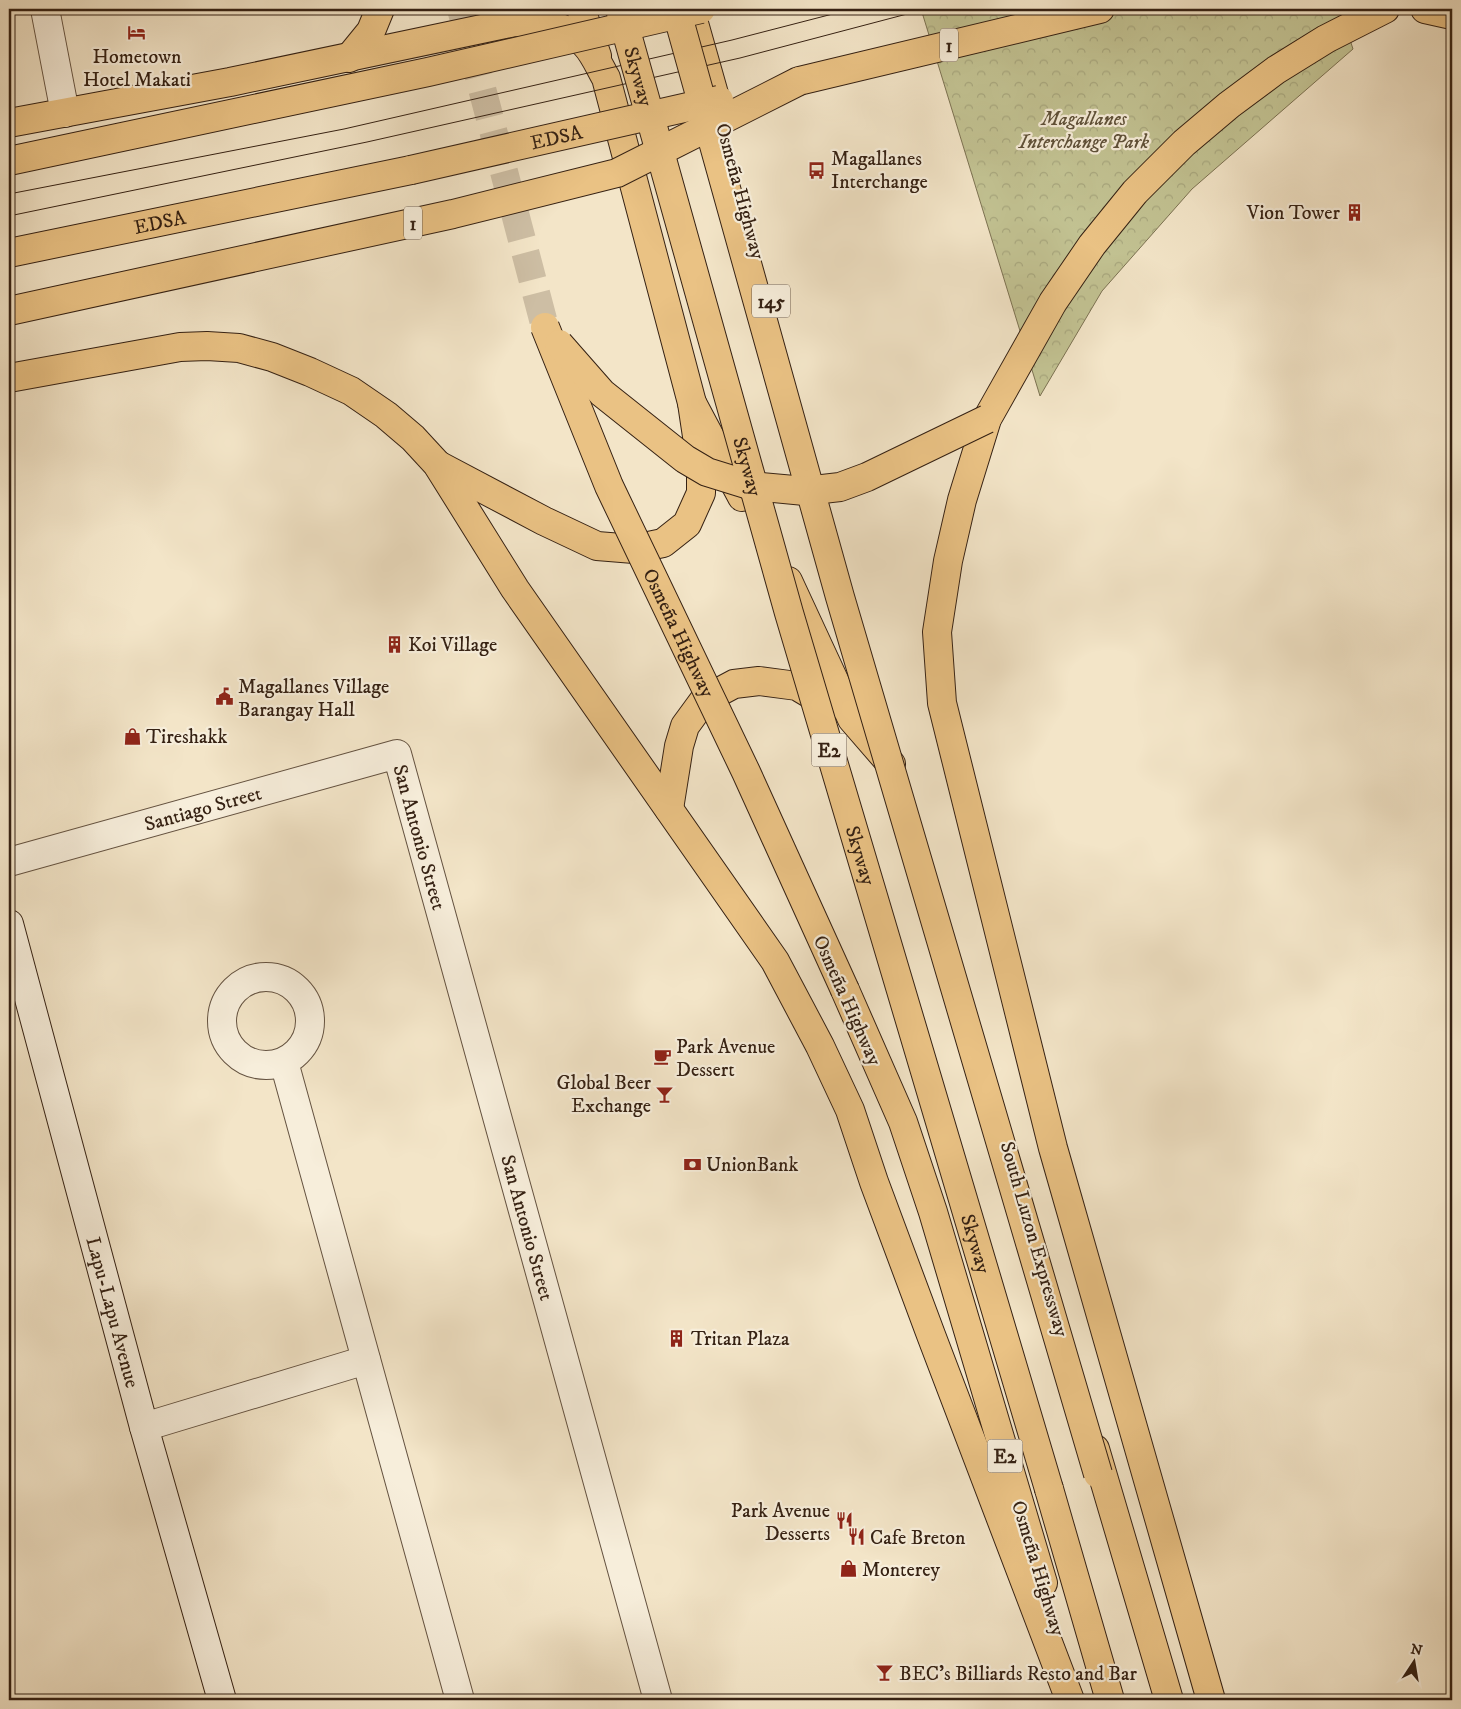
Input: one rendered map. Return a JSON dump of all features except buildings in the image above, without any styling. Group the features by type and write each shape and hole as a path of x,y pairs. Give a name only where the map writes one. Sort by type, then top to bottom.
{"main road":[{"path":"350,58 371,31 380,9"},
{"path":"436,464 544,521 597,546 634,549 663,543 687,524 700,493 701,463 692,403 606,78 581,9"},
{"name":"Skyway","path":"620,9 792,623 1110,1700"},
{"path":"676,9 840,597 1163,1700"},
{"name":"Osmeña Highway","path":"690,9 902,778"},
{"path":"9,161 437,70 701,9"},
{"name":"EDSA","path":"9,253 411,170 601,128 1100,9"},
{"path":"1211,1700 1053,1148 942,703 937,632 948,560 960,509 987,418 1053,302 1092,245 1136,192 1184,143 1228,104 1326,38 1385,9"},
{"path":"1425,9 1452,15"},
{"path":"9,123 65,114 350,58 515,22 540,22 565,29 586,44 606,78"},
{"name":"1","path":"9,311 453,214 617,173 799,81"},
{"name":"Osmeña Highway","path":"987,418 867,477 840,487 805,491 752,486 707,472 685,459 602,393 545,327 610,486 746,772 903,1122 933,1212 1078,1700"},
{"path":"9,378 180,347 239,348 272,357 351,391 413,438 436,464 515,589 775,961 820,1046 850,1110 928,1326 1070,1700"},
{"path":"692,403 792,588 852,719 902,778"},
{"path":"669,810 679,746 685,726 704,700 734,684 759,681 797,686 852,719"},
{"name":"South Luzon Expressway","path":"902,778 1169,1700"}],"street":[{"path":"45,9 65,114"},
{"name":"Santiago Street","path":"9,862 397,754"},
{"name":"San Antonio Street","path":"397,754 658,1700"},
{"name":"Lapu-Lapu Avenue","path":"9,924 144,1427 222,1700"},
{"path":"284,1062 460,1700"},
{"path":"144,1427 366,1360"}],"green space":[{"name":"Magallanes Interchange Park","path":"921,9 1340,9 1353,49 1192,189 1102,291 1040,396"}],"tunnel":[{"path":"461,9 545,327"}],"tram line":[{"path":"9,194 344,129 732,40 852,9"},
{"path":"9,216 367,142 740,58 926,9"}],"place":[{"name":"Hometown Hotel Makati","path":"137,32"},
{"name":"Magallanes Interchange","path":"817,170"},
{"name":"Vion Tower","path":"1354,212"},
{"name":"Koi Village","path":"394,644"},
{"name":"Magallanes Village Barangay Hall","path":"224,697"},
{"name":"Tireshakk","path":"132,736"},
{"name":"Park Avenue Dessert","path":"662,1057"},
{"name":"Global Beer Exchange","path":"665,1094"},
{"name":"UnionBank","path":"692,1164"},
{"name":"Tritan Plaza","path":"677,1338"},
{"name":"Park Avenue Desserts","path":"844,1521"},
{"name":"Cafe Breton","path":"856,1537"},
{"name":"Monterey","path":"848,1569"},
{"name":"BEC's Billiards Resto and Bar","path":"885,1673"}]}
